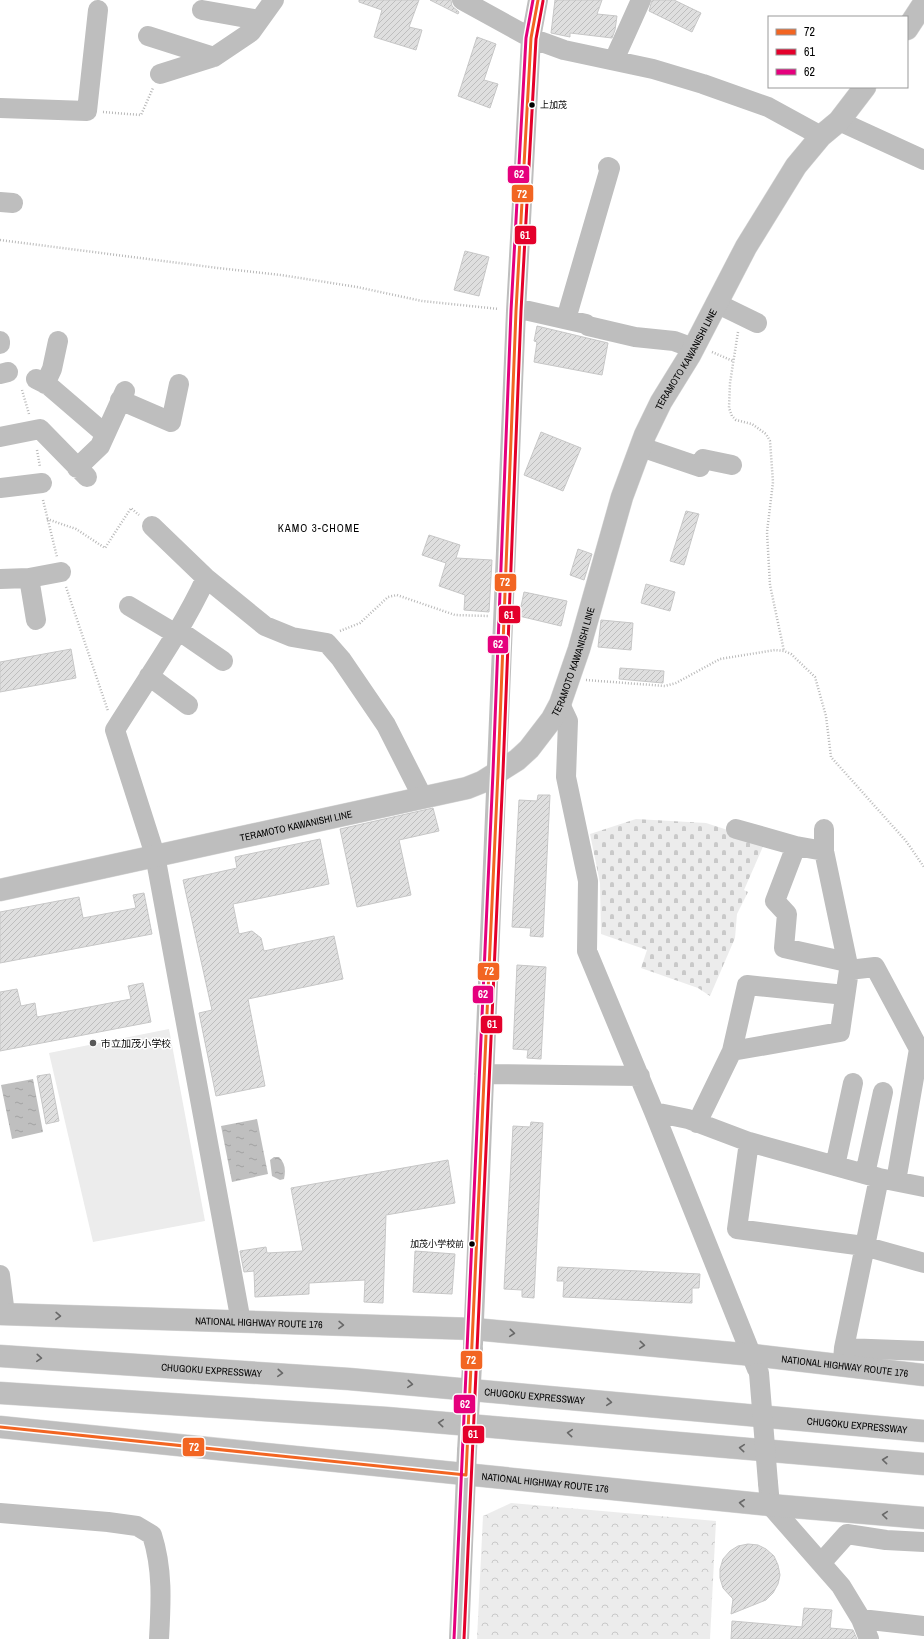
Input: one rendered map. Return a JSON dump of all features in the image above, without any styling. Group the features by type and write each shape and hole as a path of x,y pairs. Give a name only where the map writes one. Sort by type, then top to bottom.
{"main road":[{"path":"908,28 923,8"},
{"name":"TERAMOTO KAWANISHI LINE","path":"0,890 467,788 498,772 517,760 529,749 552,719 560,704 570,677 608,541 622,497 640,446 661,402 694,347 746,247 796,166 821,136 839,121 864,88"},
{"name":"NATIONAL HIGHWAY ROUTE 176","path":"2,1314 241,1322 473,1339 756,1364 843,1357 924,1375"},
{"name":"CHUGOKU EXPRESSWAY","path":"0,1356 349,1379 924,1431"},
{"path":"0,1393 395,1419 924,1464"},
{"name":"NATIONAL HIGHWAY ROUTE 176","path":"0,1427 770,1505 924,1518"}],"street":[{"path":"160,74 214,57 250,32 274,0"},
{"path":"462,0 531,38 564,50 614,60 703,84 768,107 821,136"},
{"path":"459,1639 498,772 516,311 531,38 538,0"},
{"path":"614,60 642,0"},
{"path":"0,108 87,111 98,10"},
{"path":"202,10 259,20"},
{"path":"148,36 214,57"},
{"path":"839,121 924,160"},
{"path":"566,319 600,217 611,168"},
{"path":"716,303 757,323"},
{"path":"516,311 520,309 635,337 674,341 694,347"},
{"path":"58,341 52,368 40,382 105,434"},
{"path":"0,437 40,429 82,472 100,446 122,395 171,422 179,384"},
{"path":"640,446 700,467 703,459 732,465"},
{"path":"0,488 42,483"},
{"path":"152,526 206,578 265,626 292,637 324,643 341,658 386,725 423,798"},
{"path":"0,580 29,578 61,572"},
{"path":"29,578 36,620"},
{"path":"206,578 194,603 177,632 115,730 155,855 241,1322"},
{"path":"129,606 177,632 224,661"},
{"path":"149,676 188,705"},
{"path":"560,704 568,721 566,777 588,881 586,951 640,1076 756,1364 770,1505 841,1586 861,1619 869,1639"},
{"path":"736,829 796,846 824,851"},
{"path":"732,1051 840,1032 848,966 824,851 824,829"},
{"path":"796,846 775,901 787,914 784,948 848,966 875,967 919,1049 880,1178 864,1246 843,1357 924,1351"},
{"path":"697,1123 732,1051 747,985 845,995"},
{"path":"484,1074 640,1076"},
{"path":"835,1166 852,1083"},
{"path":"880,1178 883,1092"},
{"path":"654,1112 697,1123 749,1142 835,1166 880,1178 924,1187"},
{"path":"749,1142 737,1229 864,1246 924,1262"},
{"path":"0,1275 2,1314"},
{"path":"0,1513 108,1522 137,1526 152,1535 158,1555 161,1599 159,1639"},
{"path":"821,1564 847,1534 886,1540 924,1542"},
{"path":"861,1619 924,1626"}],"path":[{"path":"87,111 141,114 160,74"},
{"path":"0,240 281,275 357,287 422,301 516,311"},
{"path":"740,314 728,399 732,416 736,420 752,424 759,428 766,434 770,441 773,482 767,532 770,585 784,651"},
{"path":"694,347 733,361"},
{"path":"115,730 61,572 47,519 76,529 106,548 131,508 152,526"},
{"path":"324,643 325,637 360,623 388,597 397,595 455,615 503,617"},
{"path":"570,677 595,681 665,686 676,683 720,659 775,650 784,651 791,654 814,677 826,716 831,757 906,841 924,867"}],"green space":[{"path":"636,819 706,823 765,842 744,890 748,892 737,914 735,938 710,996 698,988 641,968 647,950 601,934 600,883 590,834"},
{"path":"169,1029 205,1221 93,1242 49,1053"},
{"path":"511,1503 716,1521 710,1639 477,1639 483,1516"}],"water":[{"path":"33,1079 43,1132 12,1139 1,1085"},
{"path":"257,1119 268,1174 232,1182 221,1126"},
{"path":"274,1157 279,1157 284,1164 284,1179 280,1180 272,1176 270,1160"}],"building":[{"path":"359,0 419,0 409,27 422,30 416,50 374,37 382,10 359,2"},
{"path":"430,0 451,0 452,6 459,12 458,14"},
{"path":"555,0 602,0 597,14 617,16 612,38 570,33 570,37 551,33"},
{"path":"652,0 674,0 701,13 692,32 649,11"},
{"path":"477,37 496,44 484,80 498,84 490,108 458,96"},
{"path":"465,251 489,257 479,296 454,290"},
{"path":"537,326 608,343 602,375 534,362 537,342 534,341"},
{"path":"541,432 581,448 563,491 524,475"},
{"path":"686,511 699,514 684,565 670,561"},
{"path":"429,535 460,545 456,558 492,560 489,612 464,610 465,595 439,586 446,563 422,555"},
{"path":"578,549 592,554 584,580 570,575"},
{"path":"646,584 675,592 670,611 641,603"},
{"path":"524,592 567,601 561,626 519,616"},
{"path":"601,620 633,623 631,650 598,647"},
{"path":"71,649 76,678 0,692 0,662"},
{"path":"620,668 664,671 663,683 619,679"},
{"path":"538,795 550,795 543,937 530,936 531,928 512,927 519,800 537,801"},
{"path":"433,808 439,831 399,840 411,895 357,907 340,829"},
{"path":"320,839 329,884 233,904 239,934 252,931 261,938 264,951 334,936 343,979 248,999 265,1086 216,1096 199,1013 212,1010 183,880 237,868 235,857"},
{"path":"144,893 152,934 0,963 0,912 79,897 83,918 136,908 133,895"},
{"path":"517,965 546,967 541,1059 527,1058 528,1050 513,1049"},
{"path":"143,983 151,1022 0,1051 0,992 17,989 21,1006 35,1003 37,1017 131,999 128,986"},
{"path":"50,1074 59,1121 46,1124 37,1076"},
{"path":"531,1122 543,1123 534,1298 522,1297 522,1290 504,1289 513,1126 530,1127"},
{"path":"448,1160 455,1203 386,1215 383,1303 364,1302 365,1280 309,1283 309,1294 255,1297 254,1271 244,1272 240,1251 266,1247 267,1253 303,1251 291,1188"},
{"path":"415,1251 455,1254 452,1294 413,1292"},
{"path":"558,1267 700,1274 699,1288 692,1288 692,1303 563,1297 564,1281 557,1281"},
{"path":"748,1544 758,1545 766,1549 774,1556 780,1575 778,1584 773,1593 766,1600 731,1614 733,1599 723,1588 720,1578 720,1569 723,1559 730,1551 738,1546"},
{"path":"804,1608 832,1610 830,1628 853,1630 857,1639 731,1639 732,1621 802,1627"}],"transit line":[{"name":"62","path":"454,1639 493,772 511,311 526,38 533,0"},
{"name":"72","path":"0,1427 466,1475 498,772 516,311 531,38 538,0"},
{"name":"61","path":"464,1639 503,772 521,311 536,39 543,1"}],"place":[{"name":"上加茂","path":"532,105"},
{"name":"市立加茂小学校","path":"93,1043"},
{"name":"加茂小学校前","path":"472,1244"}],"district":[{"name":"KAMO 3-CHOME","path":"319,528"}]}
